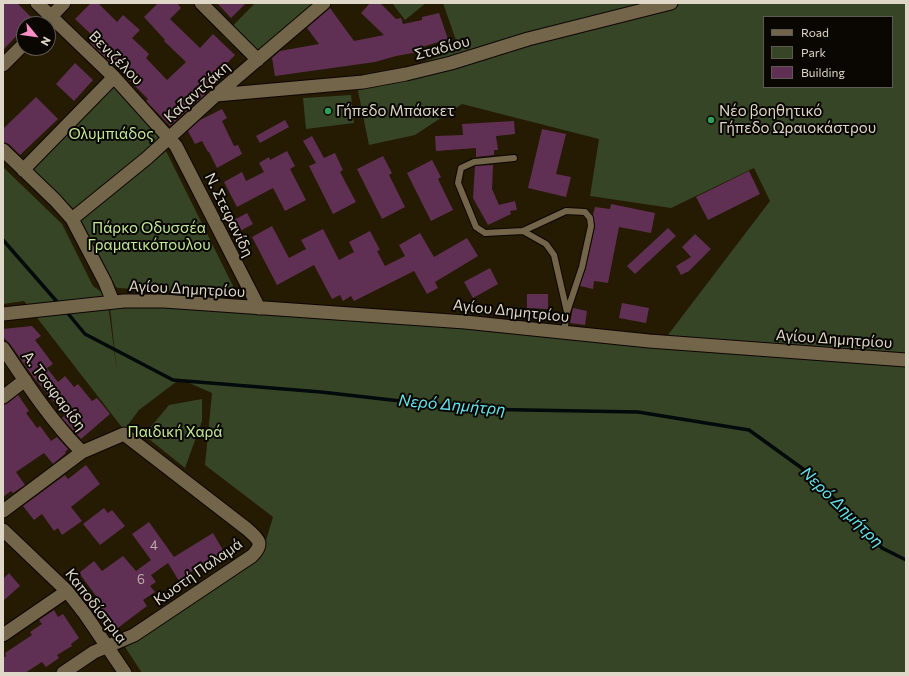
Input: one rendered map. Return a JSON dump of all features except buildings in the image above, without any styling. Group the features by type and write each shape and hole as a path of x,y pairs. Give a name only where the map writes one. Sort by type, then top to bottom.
{"street":[{"name":"Βενιζέλου","path":"37,3 45,16"},
{"path":"51,16 64,3"},
{"path":"201,3 258,60"},
{"name":"Καζαντζάκη","path":"72,219 170,138 216,95 324,3"},
{"name":"Σταδίου","path":"216,95 364,82 406,74 451,63 528,39 671,3"},
{"name":"Βενιζέλου","path":"56,28 114,77 170,138"},
{"path":"3,65 16,52"},
{"path":"23,170 114,77"},
{"name":"Ν. Στεφανίδη","path":"170,138 182,156 216,227 259,308"},
{"path":"3,150 51,196 72,219 105,282 113,302"},
{"name":"Αγίου Δημητρίου","path":"3,314 133,300 158,301 465,322 564,333 702,345 906,360"},
{"name":"Α. Τσαφαρίδη","path":"3,348 60,428 82,452"},
{"path":"3,397 25,380"},
{"name":"Κωστή Παλαμά","path":"63,673 87,656 134,635 252,556 259,547 258,540 247,529 124,434 82,452"},
{"path":"3,511 82,452"},
{"name":"Καποδίστρια","path":"3,530 67,591 108,646 125,673"},
{"path":"3,635 67,591"}],"lane":[{"path":"514,158 474,162 461,168 458,183 476,227 484,233 523,231 566,211 585,212 590,218 591,226 582,267 567,312 564,333"},
{"path":"523,231 546,244 554,255 567,312"}],"green space":[{"path":"255,3 332,3 255,66 223,36"},
{"path":"392,3 426,3 405,20"},
{"path":"443,3 906,3 906,673 142,673 125,647 262,554 273,517 205,465 212,393 180,379 139,410 124,430 24,301 3,304 3,167 62,224 93,286 107,296 117,372 110,307 140,305 458,328 658,348 770,201 754,168 671,208 590,196 599,139 462,104 415,135 369,145 357,86 459,49"},
{"name":"Ολυμπιάδος","path":"112,83 163,138 75,210 30,169"},
{"name":"Γήπεδο Μπάσκετ","path":"351,95 354,123 306,129 303,98"},
{"name":"Πάρκο Οδυσσέα Γραματικόπουλου","path":"166,151 238,296 118,288 116,287 81,220"},
{"name":"Παιδική Χαρά","path":"202,399 202,421 185,468 144,435 169,405"}],"waterway":[{"name":"Νερό Δημήτρη","path":"3,240 59,304"},
{"name":"Νερό Δημήτρη","path":"65,310 85,334 173,380 321,392 471,409 638,412 749,430 810,474 882,548 906,560"}],"place":[{"name":"Γήπεδο Μπάσκετ","path":"328,111"},
{"name":"Νέο βοηθητικό Γήπεδο Ωραιοκάστρου","path":"711,120"}]}
